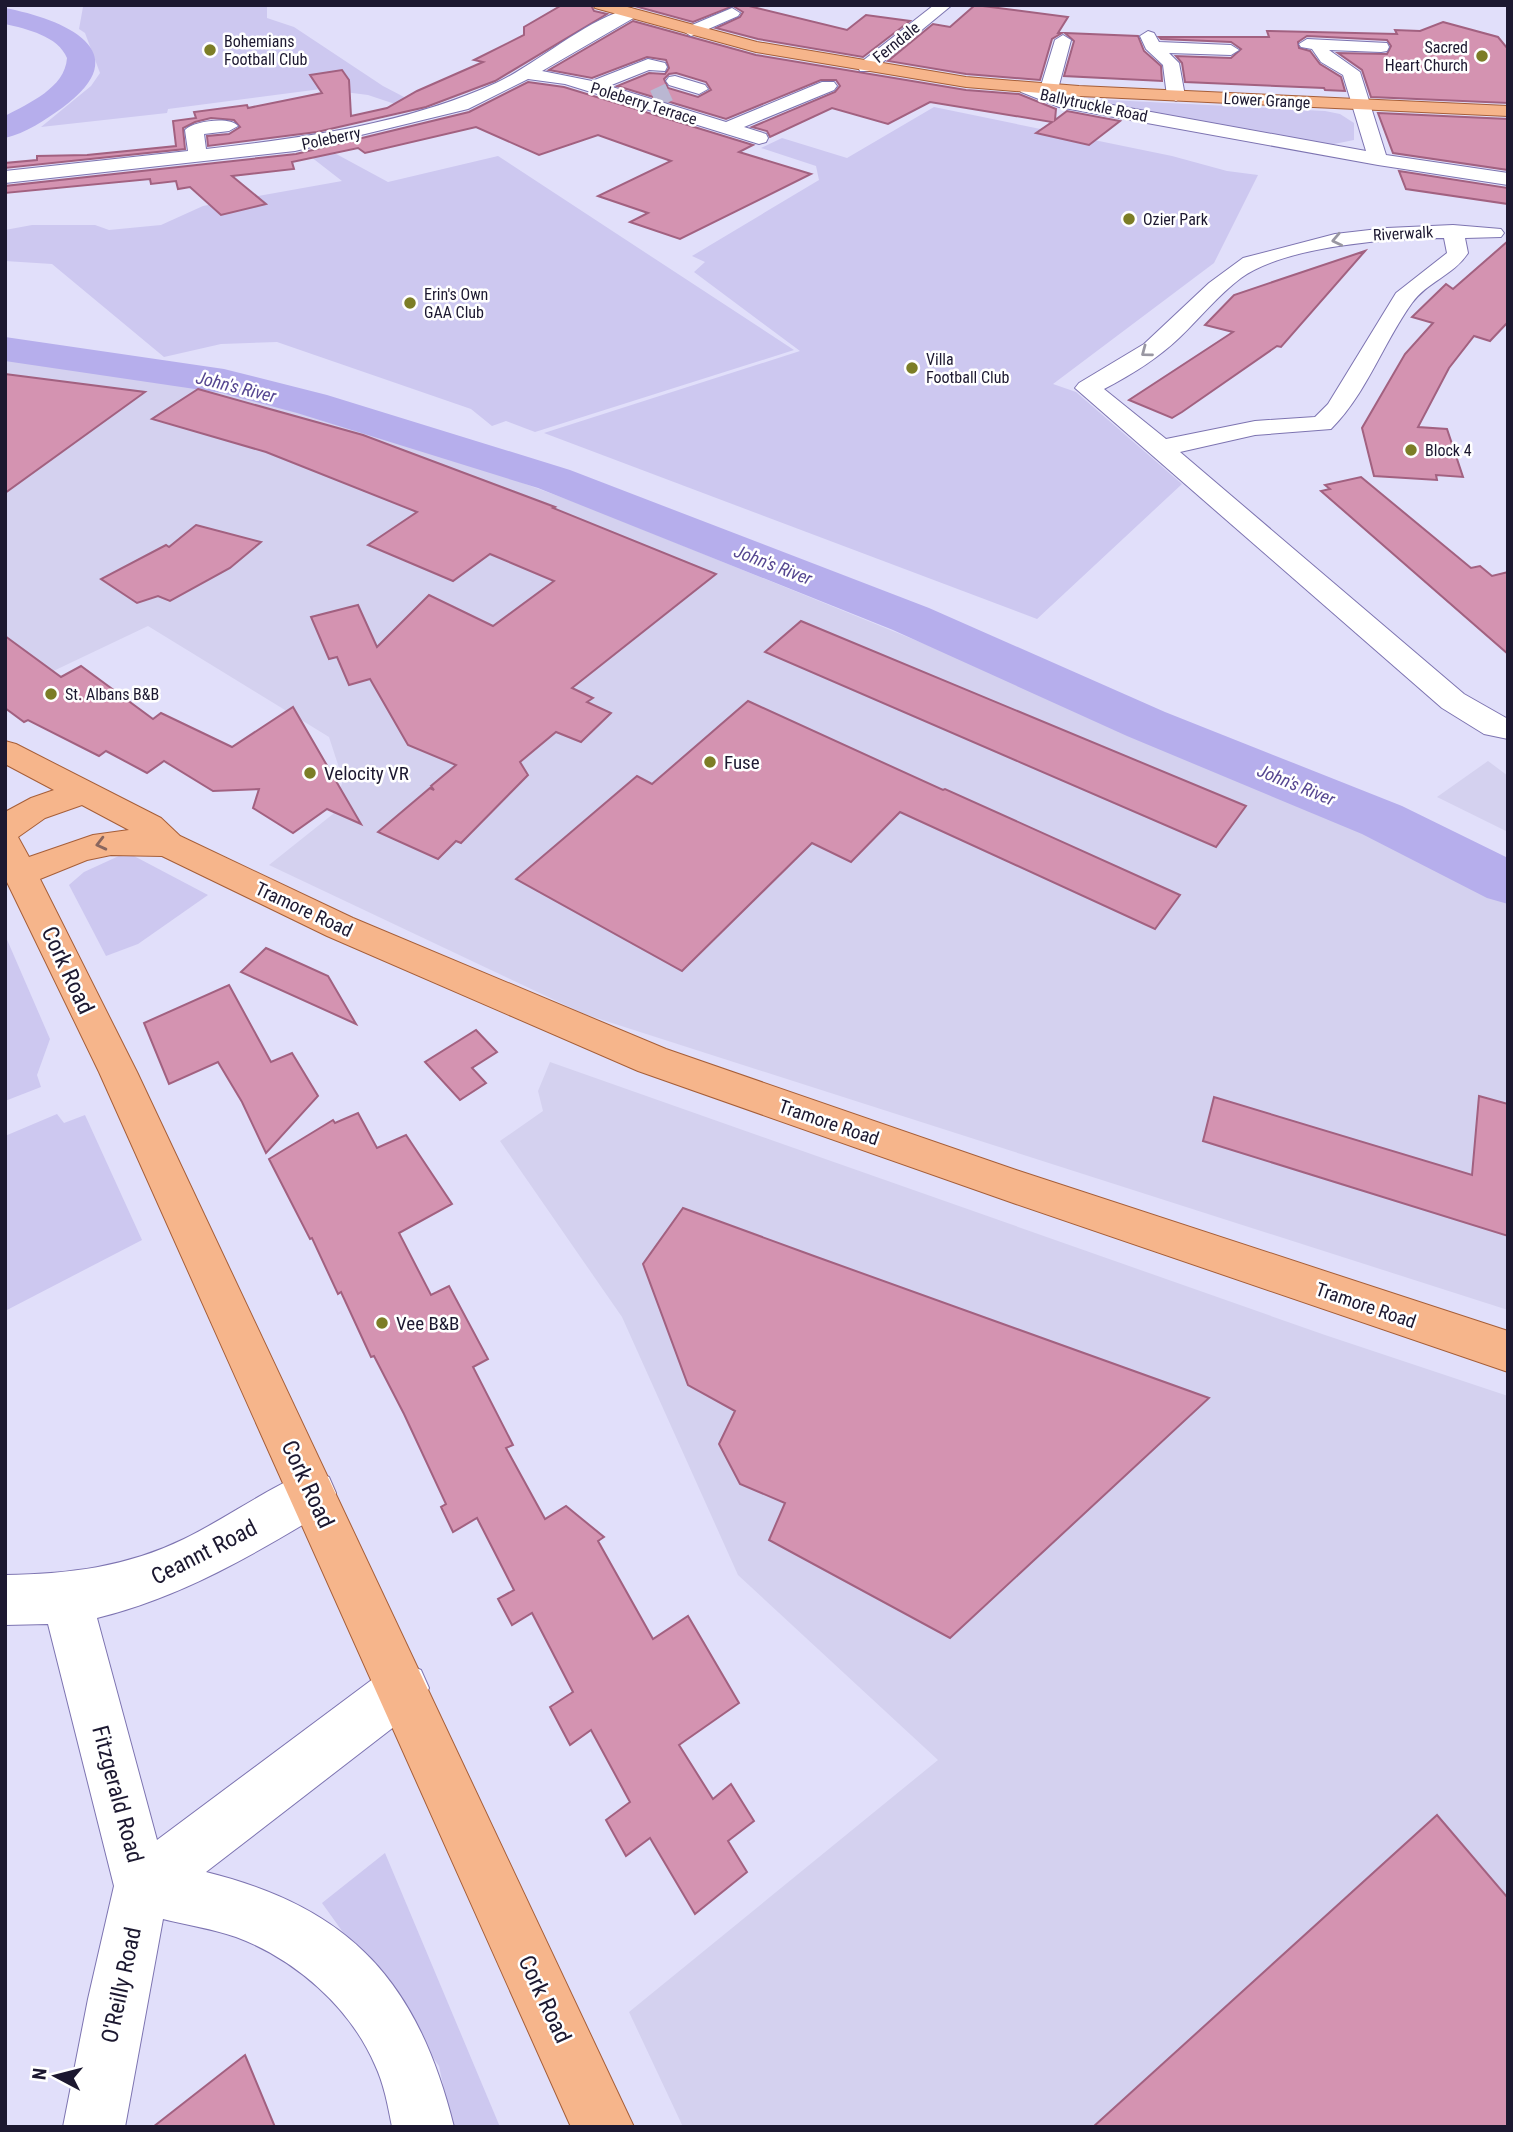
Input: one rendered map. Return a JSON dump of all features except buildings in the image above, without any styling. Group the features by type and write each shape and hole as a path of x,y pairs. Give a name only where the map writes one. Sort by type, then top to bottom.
{"main road":[{"name":"Ballytruckle Road","path":"601,5 748,46 955,81 1027,88"},
{"name":"Lower Grange","path":"1027,88 1508,111"},
{"name":"Tramore Road","path":"5,751 149,827 169,845 340,927 684,1073 1508,1352"},
{"path":"5,830 22,816 48,803 87,793"},
{"name":"Tramore Road","path":"13,859 70,854 106,843 132,839 169,845"},
{"name":"Cork Road","path":"13,859 83,1006 118,1072 603,2127"}],"street":[{"name":"Ferndale","path":"866,67 924,12 944,5"},
{"name":"Poleberry","path":"5,177 302,144 435,113 469,103 528,74 606,25 631,13"},
{"path":"691,31 732,13"},
{"path":"1049,89 1063,40"},
{"path":"1176,96 1171,63 1151,41 1231,50"},
{"path":"1378,159 1350,72 1327,58 1312,44 1381,47"},
{"path":"593,87 648,64 659,67"},
{"name":"Poleberry Terrace","path":"528,74 567,79 593,87 672,91 727,128 759,138"},
{"path":"727,128 828,86"},
{"name":"Ballytruckle Road","path":"1027,88 1059,102 1378,159 1508,179"},
{"path":"198,157 194,130 229,126"},
{"name":"Riverwalk","path":"1161,448 1255,428 1322,424 1338,408 1404,298 1416,284 1449,266 1458,253 1454,231 1414,230 1356,236 1302,247 1247,265 1216,289 1168,335 1119,372 1087,388 1161,448 1453,701 1495,726 1508,729"},
{"path":"1454,231 1494,233"},
{"name":"Ceannt Road","path":"5,1600 67,1599 113,1591 170,1573 204,1557 312,1493"},
{"name":"Fitzgerald Road","path":"67,1599 142,1886 236,1909 314,1946 338,1965 373,2002 398,2043 413,2081 423,2127"},
{"path":"142,1886 402,1688"},
{"name":"O'Reilly Road","path":"94,2127 117,1999 142,1886"}],"shaded area":[{"name":"Bohemians Football Club","path":"267,5 267,18 294,27 383,86 427,109 416,111 368,95 321,89 168,109 167,113 41,127 91,86 100,73 85,33 79,29 83,7"},
{"path":"1071,98 1325,111 1340,114 1354,123 1354,140 1329,145"},
{"name":"Villa Football Club","path":"934,107 1172,156 1227,171 1258,175 1214,263 1053,384 1076,392 1182,484 1037,619 544,433 800,351 694,272 705,262 692,256 819,180 816,166 761,148 782,138 847,158"},
{"name":"Erin's Own GAA Club","path":"327,149 388,182 498,156 794,350 535,432 506,421 492,426 471,409 277,342 221,344 164,357 52,264 5,261 5,230 32,225 95,225 109,230 161,225 203,206 342,181 306,153"},
{"path":"5,358 215,385 428,448 593,509 1369,825 1508,892 1508,1310 584,1014 269,865 333,814 343,780 329,737 148,626 5,694"},
{"path":"1488,761 1508,776 1508,832 1437,797"},
{"path":"121,855 134,856 208,895 138,944 106,956 69,885 84,872"},
{"path":"5,935 50,1039 37,1075 41,1087 5,1101"},
{"path":"550,1062 1325,1335 1508,1396 1508,2127 683,2127 629,2012 938,1760 738,1575 622,1317 500,1141 543,1111 538,1091"},
{"path":"57,1114 64,1123 85,1115 142,1240 5,1311 5,1136"},
{"path":"385,1853 500,2127 452,2127 439,2066 322,1903"}],"waterway":[{"name":"John's River","path":"5,16 56,31 77,47 82,58 81,70 68,88 48,104 5,129"},
{"name":"John's River","path":"5,349 224,381 312,404 554,479 911,619 1146,724 1382,820 1508,883"}],"tunnel":[{"path":"654,99 669,92"}],"place":[{"name":"Bohemians Football Club","path":"210,50"},
{"name":"Sacred Heart Church","path":"1482,56"},
{"name":"Ozier Park","path":"1129,219"},
{"name":"Erin's Own GAA Club","path":"410,303"},
{"name":"Villa Football Club","path":"912,368"},
{"name":"Block 4","path":"1411,450"},
{"name":"St. Albans B&B","path":"51,694"},
{"name":"Fuse","path":"710,762"},
{"name":"Velocity VR","path":"310,773"},
{"name":"Vee B&B","path":"382,1323"}]}
